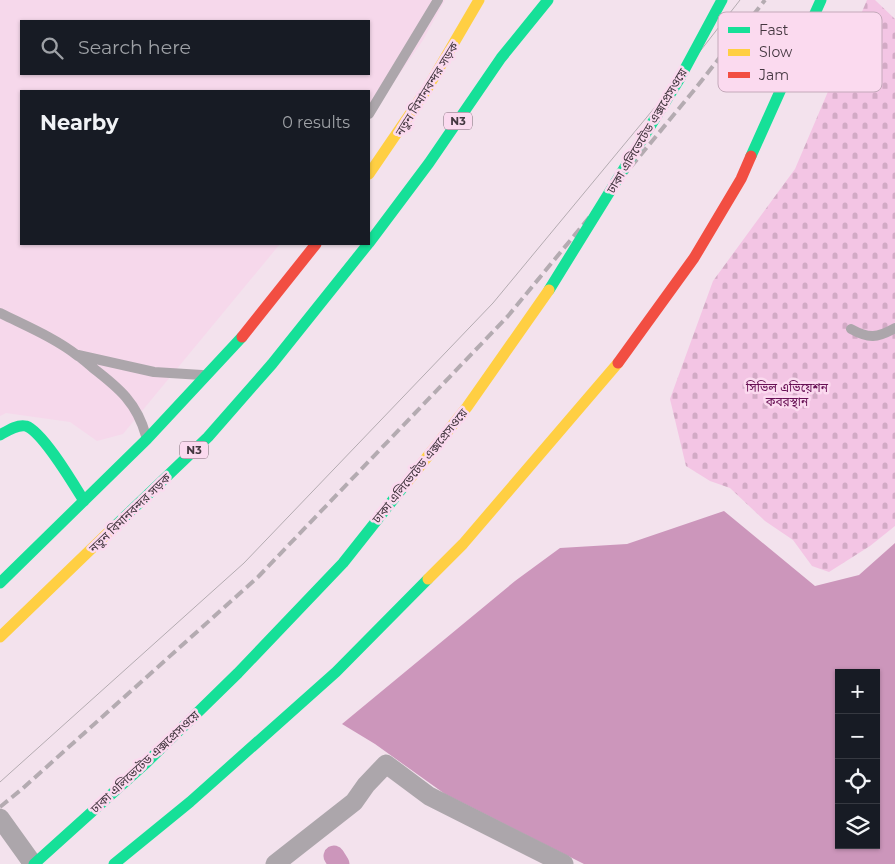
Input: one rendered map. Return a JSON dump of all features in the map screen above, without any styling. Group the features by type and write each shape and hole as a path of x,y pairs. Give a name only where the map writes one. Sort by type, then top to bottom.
{"main road":[{"name":"নতুন বিমানবন্দর সড়ক","path":"370,173 395,140 448,58 480,0"},
{"name":"নতুন বিমানবন্দর সড়ক","path":"370,240 429,163 501,58 548,0"},
{"name":"ঢাকা এলিভেটেড এক্সপ্রেসওয়ে","path":"33,864 145,764 291,618 343,563 455,423 550,288 680,78 722,0"},
{"path":"816,12 821,0"},
{"path":"114,864 190,802 336,672 463,544 626,354 694,258 741,180 780,92"},
{"path":"1,581 147,439 207,376 252,327 314,245"},
{"name":"নতুন বিমানবন্দর সড়ক","path":"0,637 208,437 272,364 366,245"},
{"path":"0,435 23,426 32,428 42,439 84,501"}],"street":[{"path":"276,864 354,802 366,785 386,764 429,796 564,864"},
{"path":"0,818 33,864"}],"lane":[{"path":"370,112 438,0"},
{"path":"0,313 77,355 111,381 133,406 143,424 147,439"},
{"path":"851,329 865,336 882,336 895,328"},
{"path":"77,355 154,372 207,376"}],"shaded area":[{"path":"0,0 445,0 423,40 370,117 370,90 20,90 20,245 279,245 123,434 97,441 70,422 6,413 0,416"},
{"path":"724,511 815,586 859,575 895,543 895,864 584,864 445,794 375,744 342,724 515,581 560,548 627,544"}],"green space":[{"name":"সিভিল এভিয়েশন কবরস্থান","path":"867,0 875,0 895,19 895,526 870,546 829,572 812,566 793,540 765,521 730,488 710,481 686,466 670,399 713,281 795,169 828,92 882,92 882,12 862,12"}],"waterway":[{"path":"334,856 339,864"}],"tram line":[{"path":"731,12 740,0"},
{"path":"0,782 244,563 493,303 718,28"}],"railway":[{"path":"756,12 765,0"},
{"path":"0,807 258,577 508,316 718,60"}],"traffic: fast":[{"path":"370,242 429,163 501,58 548,0"},
{"path":"549,290 680,78 722,0"},
{"path":"816,12 821,0"},
{"path":"751,156 780,92"},
{"path":"115,526 208,437 272,364 367,245"},
{"path":"0,583 147,439 242,337"},
{"path":"0,435 19,426 26,426 33,430 58,460 84,501"},
{"path":"34,864 145,764 238,673 343,563 404,486"},
{"path":"114,864 190,802 336,672 428,579"}],"traffic: slow":[{"path":"370,173 427,89 479,0"},
{"path":"404,486 467,407 549,290"},
{"path":"428,579 463,544 618,363"},
{"path":"0,637 115,526"}],"traffic: jam":[{"path":"618,363 694,258 741,179 751,156"},
{"path":"242,337 315,245"}]}
